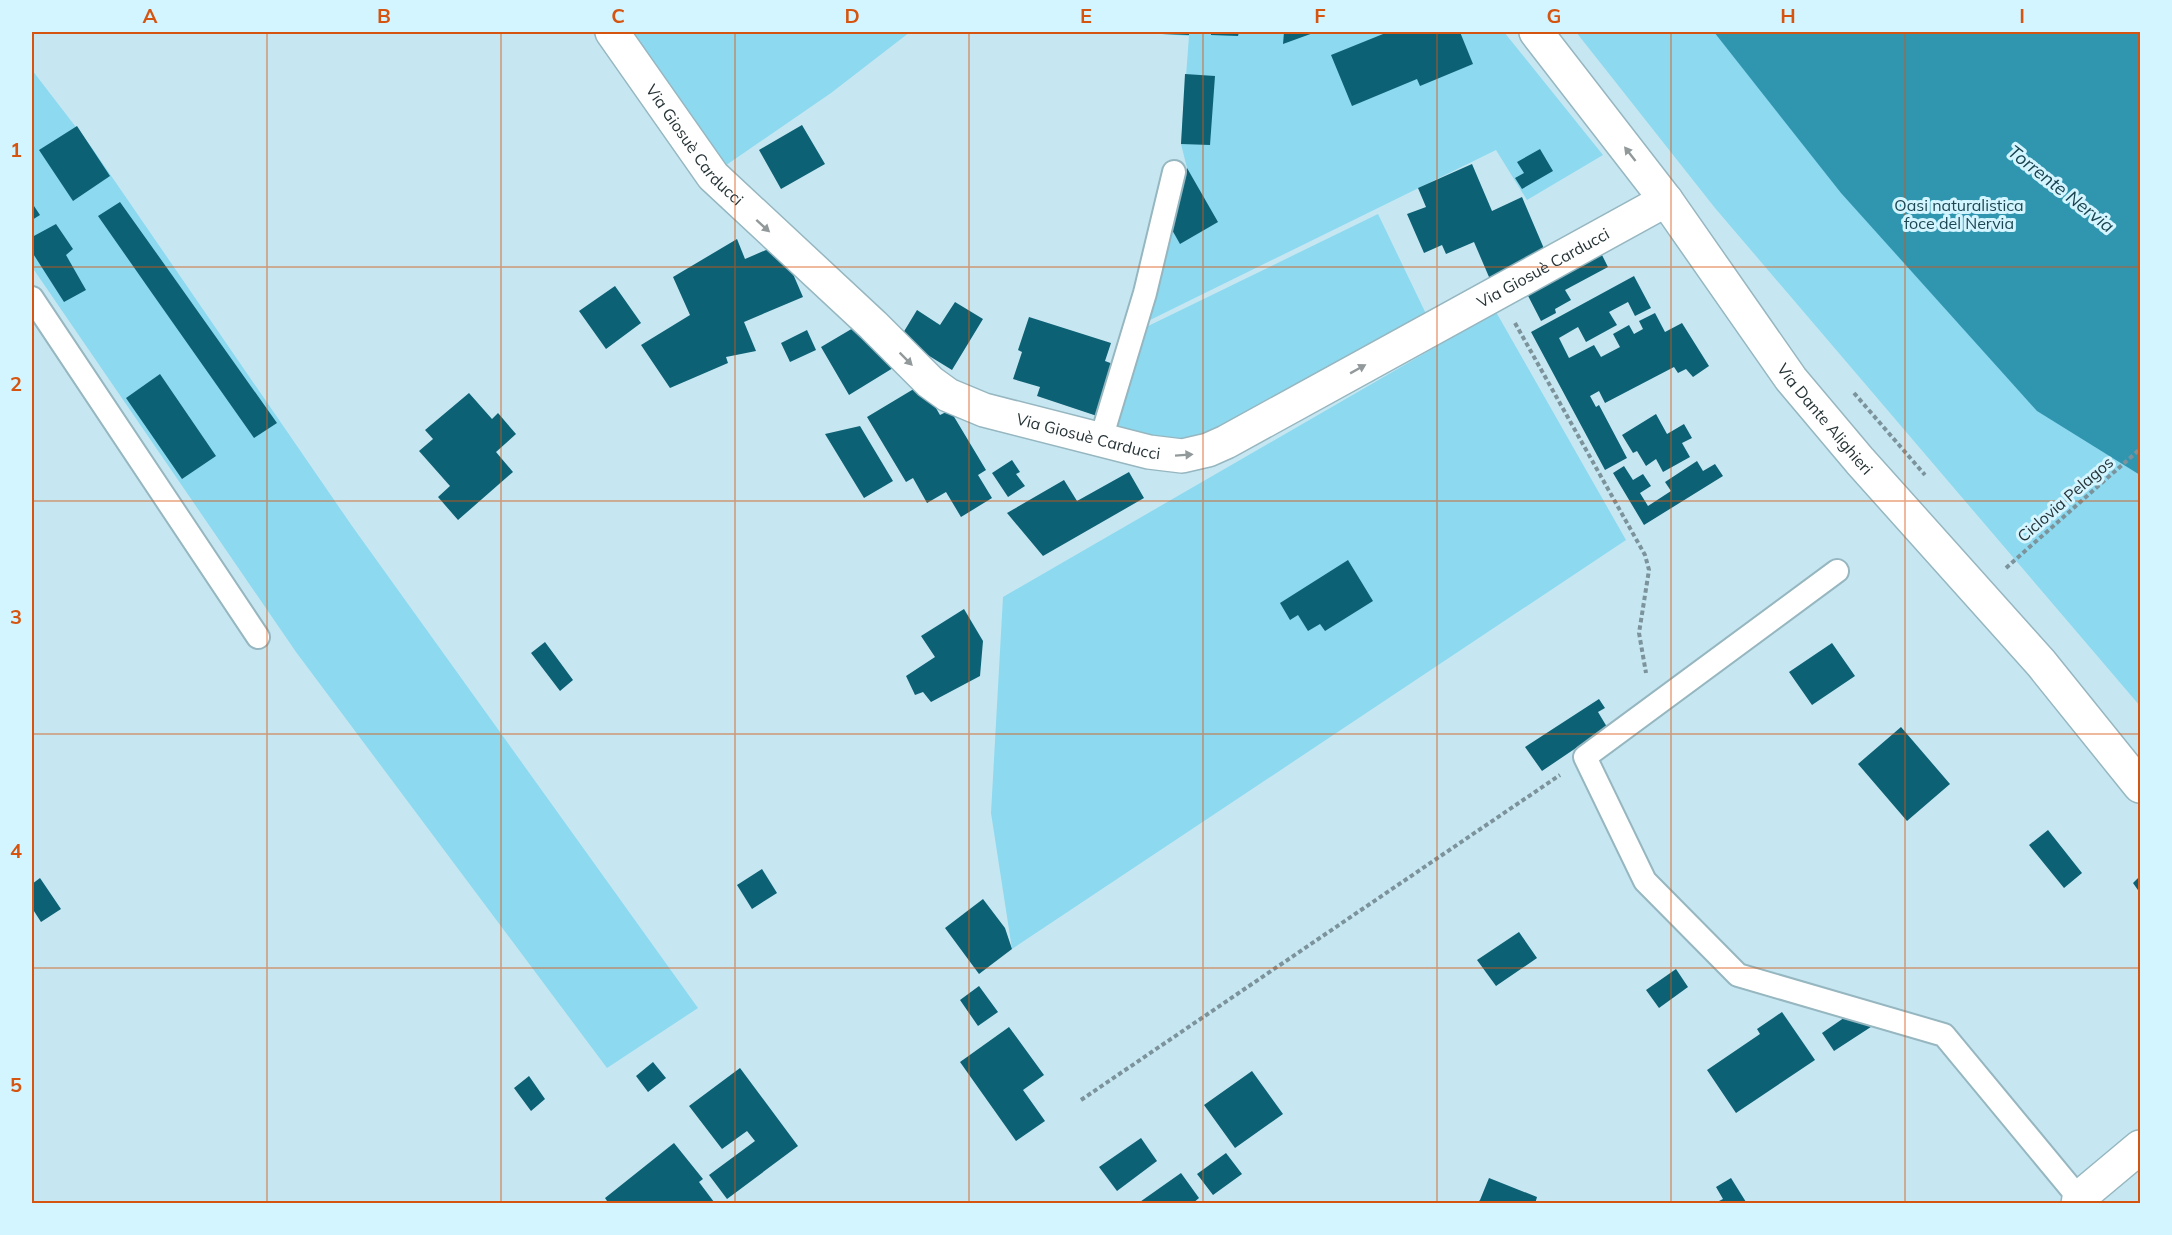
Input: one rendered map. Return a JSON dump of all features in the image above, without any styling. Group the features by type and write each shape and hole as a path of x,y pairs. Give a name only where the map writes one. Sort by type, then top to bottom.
{"street":[{"name":"Via Giosuè Carducci","path":"612,32 713,176 873,325 930,382 948,395 984,410 1168,455 1182,456 1209,450 1666,200"},
{"name":"Via Dante Alighieri","path":"1536,32 1666,200 1791,379 1860,461 2041,663 2140,786"},
{"path":"2079,1201 2140,1147"}],"lane":[{"path":"1101,439 1145,293 1174,172"},
{"path":"32,298 258,638"},
{"path":"1836,571 1585,757 1645,880 1738,975 1944,1035 2079,1201"}],"path":[{"path":"1498,292 1645,555 1648,570 1639,633 1640,651 1656,705"},
{"name":"Ciclovia Pelagos","path":"2006,568 2140,449"},
{"path":"1081,1100 1585,757"}],"green space":[{"path":"626,32 910,32 831,93 722,168"},
{"path":"1162,32 1504,32 1603,155 1527,200 1496,150 1146,322 1187,168 1181,144 1189,36 1162,34"},
{"name":"Oasi naturalistica foce del Nervia","path":"1576,32 2140,32 2140,706 1715,208"},
{"path":"32,70 92,148 352,526 698,1008 607,1068 296,652 32,267"},
{"path":"1378,214 1428,318 1224,428 1169,439 1157,439 1113,430 1142,329"},
{"path":"1496,312 1626,540 1012,949 991,813 1003,597"}],"water":[{"name":"Torrente Nervia","path":"1714,32 2140,32 2140,475 2037,411 1841,193"}],"building":[{"path":"1162,32 1189,32 1189,35 1162,34"},
{"path":"1211,32 1239,32 1238,36 1211,35"},
{"path":"1284,32 1316,32 1283,44"},
{"path":"1388,32 1460,32 1473,64 1420,86 1417,79 1352,106 1331,55"},
{"path":"1185,74 1215,76 1210,145 1181,144"},
{"path":"802,125 825,164 781,189 759,150"},
{"path":"77,126 110,176 73,201 39,150"},
{"path":"1540,149 1553,171 1522,189 1515,178 1524,173 1517,162"},
{"path":"1472,164 1492,211 1522,197 1548,258 1492,284 1474,242 1446,254 1442,245 1424,253 1407,214 1426,207 1418,188"},
{"path":"1187,168 1218,222 1180,244 1171,228"},
{"path":"120,202 277,423 254,438 98,216"},
{"path":"32,203 40,215 32,220"},
{"path":"56,224 73,249 66,255 86,290 64,302 32,252 32,237"},
{"path":"737,239 745,259 780,244 803,297 744,322 756,351 726,357 728,363 670,388 641,345 690,315 673,277"},
{"path":"1599,249 1608,267 1565,290 1571,300 1555,309 1556,313 1541,321 1524,288"},
{"path":"1634,276 1651,308 1635,316 1628,302 1609,312 1617,325 1586,342 1578,327 1559,338 1569,358 1594,345 1601,357 1620,347 1613,334 1629,325 1634,334 1643,329 1639,321 1655,313 1665,332 1682,323 1709,366 1693,377 1686,369 1678,373 1674,367 1605,403 1599,391 1590,396 1596,407 1599,405 1627,458 1605,470 1531,332"},
{"path":"615,286 641,323 606,349 579,311"},
{"path":"955,302 983,319 952,370 900,338 917,310 940,325"},
{"path":"1029,317 1111,343 1105,361 1113,364 1097,416 1037,396 1040,387 1013,379 1022,352 1018,350"},
{"path":"865,321 893,368 849,395 821,347"},
{"path":"807,330 816,350 790,362 781,343"},
{"path":"160,374 216,456 182,479 126,398"},
{"path":"922,384 940,415 950,410 986,470 978,475 992,498 961,517 946,492 927,503 913,478 906,482 867,417"},
{"path":"469,393 492,419 498,413 516,434 496,452 513,472 458,520 438,497 450,486 419,451 433,439 425,430"},
{"path":"1656,414 1667,434 1684,424 1692,438 1682,443 1690,457 1663,472 1656,459 1646,466 1637,451 1633,453 1622,435"},
{"path":"860,426 893,481 864,498 825,434"},
{"path":"1012,460 1020,472 1016,474 1025,486 1008,497 992,473"},
{"path":"1697,461 1703,471 1715,464 1723,476 1644,525 1613,473 1624,466 1633,480 1643,474 1651,486 1640,493 1648,506 1671,491 1665,482"},
{"path":"1129,472 1144,498 1043,556 1007,513 1064,480 1077,501"},
{"path":"1348,560 1373,601 1325,631 1320,624 1308,631 1298,615 1290,620 1280,603"},
{"path":"964,609 983,641 980,676 931,702 923,692 915,695 906,676 935,657 921,636"},
{"path":"545,642 573,680 560,691 531,653"},
{"path":"1832,643 1855,676 1812,705 1789,672"},
{"path":"1599,699 1605,708 1598,712 1607,727 1542,771 1525,747"},
{"path":"1901,727 1950,784 1907,821 1858,764"},
{"path":"2048,830 2082,873 2064,888 2029,845"},
{"path":"762,869 777,893 752,909 737,885"},
{"path":"2140,876 2140,893 2133,883"},
{"path":"40,878 61,909 41,922 32,908 32,884"},
{"path":"983,899 1005,928 1012,949 979,974 945,928"},
{"path":"1519,932 1537,958 1496,986 1477,960"},
{"path":"1676,969 1688,987 1659,1008 1646,990"},
{"path":"979,986 998,1012 978,1026 960,1000"},
{"path":"1782,1012 1815,1060 1736,1113 1707,1070 1760,1034 1757,1029"},
{"path":"1851,1013 1877,1023 1834,1051 1822,1033"},
{"path":"1009,1027 1044,1075 1023,1090 1045,1121 1016,1141 960,1062"},
{"path":"653,1062 666,1078 648,1092 636,1076"},
{"path":"740,1068 798,1146 727,1199 709,1175 755,1141 747,1131 722,1149 689,1106"},
{"path":"1252,1071 1283,1114 1235,1148 1204,1105"},
{"path":"529,1076 545,1099 531,1111 514,1088"},
{"path":"1141,1138 1157,1161 1117,1191 1099,1167"},
{"path":"674,1143 703,1179 699,1182 714,1202 609,1204 605,1198"},
{"path":"1226,1153 1242,1174 1213,1195 1197,1174"},
{"path":"1181,1173 1199,1198 1192,1204 1137,1204"},
{"path":"1489,1178 1537,1197 1535,1204 1476,1204"},
{"path":"1731,1178 1746,1202 1743,1204 1721,1204 1719,1201 1723,1199 1716,1187"}]}
